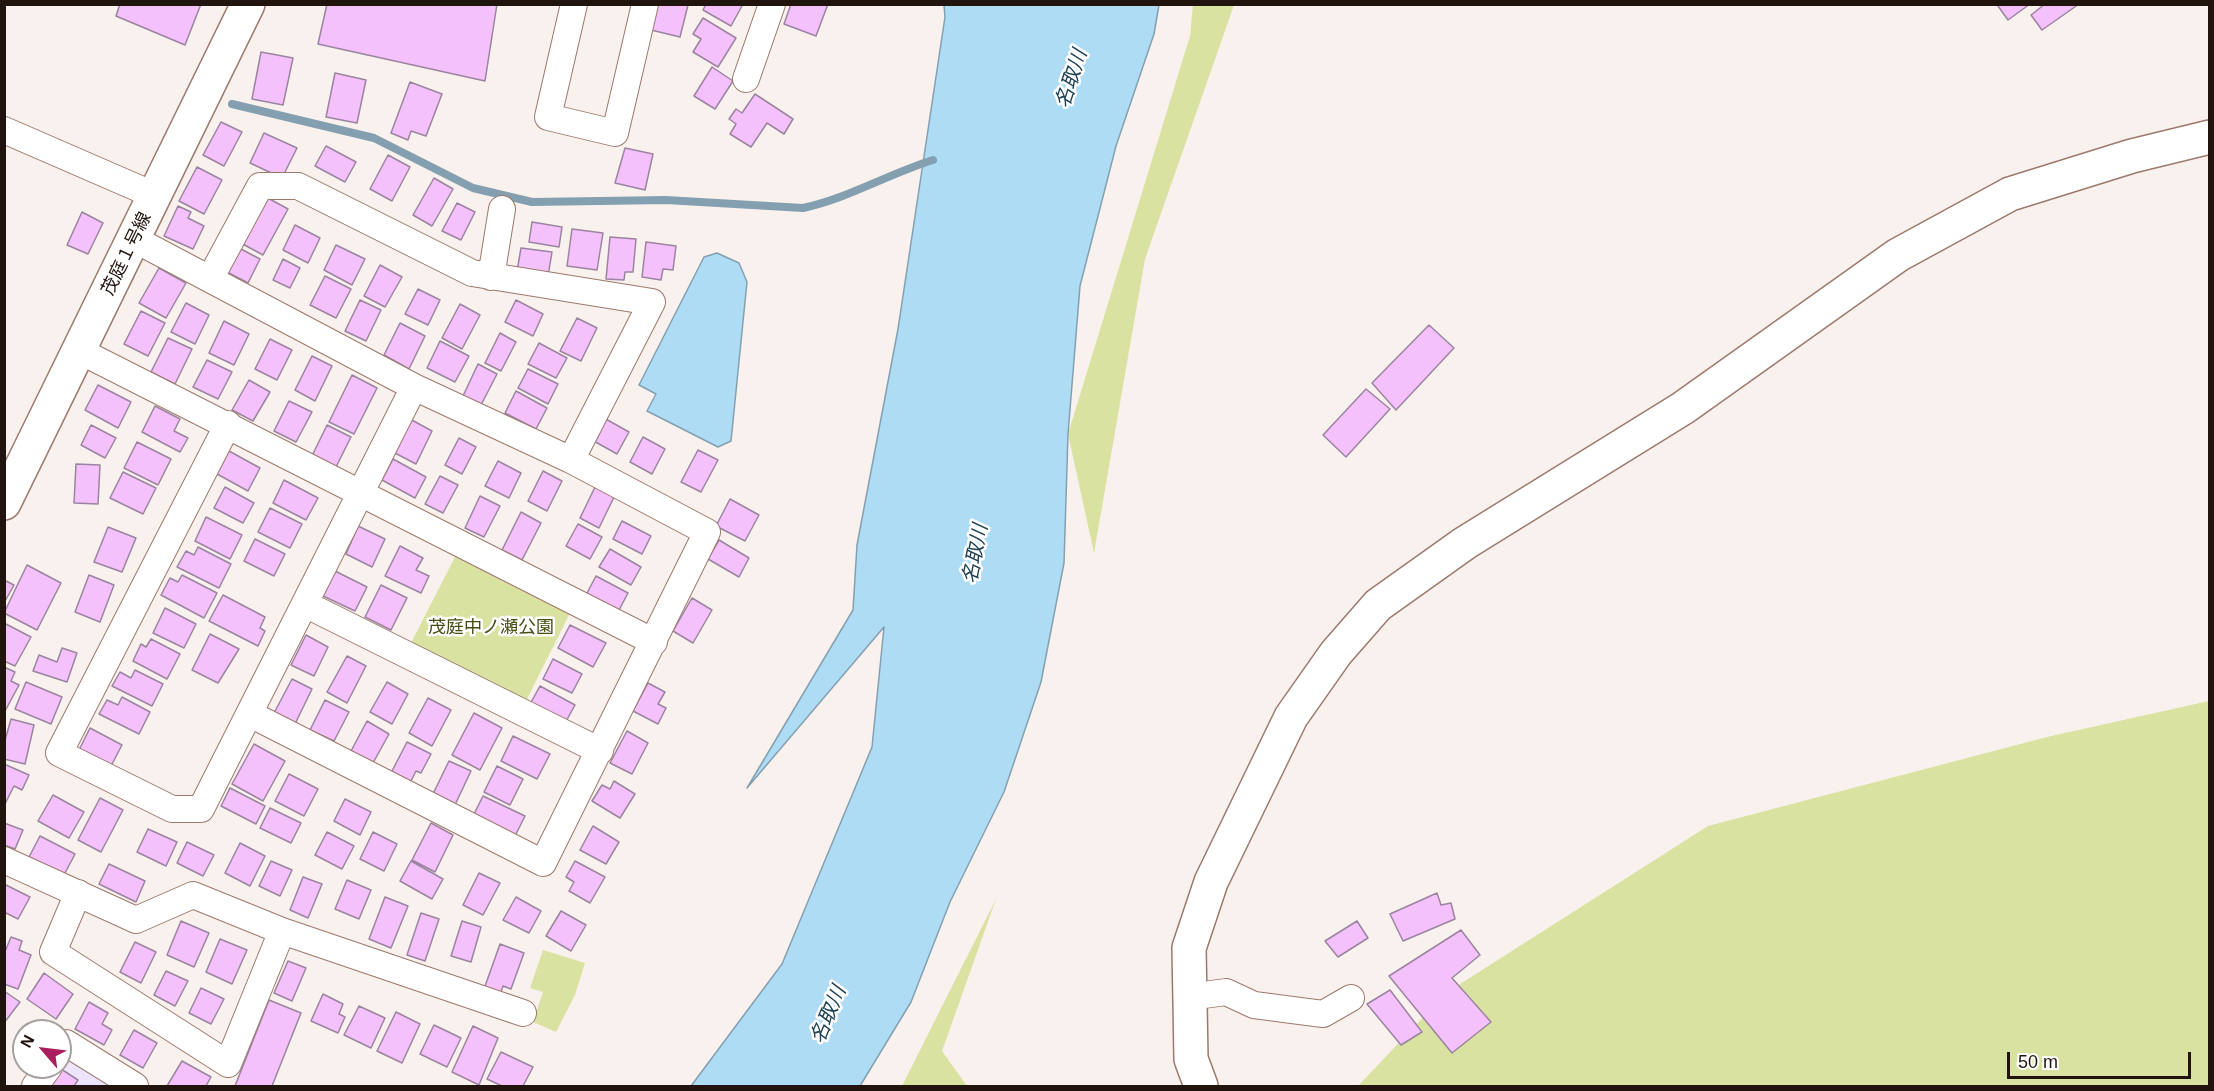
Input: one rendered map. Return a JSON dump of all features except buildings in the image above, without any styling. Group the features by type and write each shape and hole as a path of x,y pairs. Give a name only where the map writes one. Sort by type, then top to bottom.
{"street":[{"name":"茂庭１号線","path":"4,503 248,4"},
{"path":"574,4 548,117 615,134 645,4"},
{"path":"746,79 772,4"},
{"path":"4,130 156,195"},
{"path":"1201,1086 1191,1059 1189,948 1211,882 1291,717 1336,653 1378,605 1465,543 1683,408 1898,255 2010,194 2132,156 2210,137"},
{"path":"210,279 260,186 298,186 472,273 652,302 571,460"},
{"path":"491,277 502,209"},
{"path":"134,239 414,387 571,460 707,532 543,863 250,714"},
{"path":"80,351 228,424 654,642"},
{"path":"228,424 59,753 172,809 201,809 414,387"},
{"path":"305,604 600,751"},
{"path":"4,860 136,920 193,895 282,931 523,1013"},
{"path":"78,893 53,952 228,1064 282,931"},
{"path":"1189,997 1226,992 1254,1005 1323,1014 1351,998"},
{"path":"72,1047 135,1086"}],"shaded area":[{"path":"72,1057 120,1086 44,1086 48,1079 72,1079"}],"green space":[{"path":"1193,5 1234,5 1145,259 1094,553 1068,434 1190,36"},
{"name":"茂庭中ノ瀬公園","path":"456,555 570,613 526,701 411,643"},
{"path":"2209,701 2209,1086 1358,1086 1446,993 1708,826 2047,737"},
{"path":"996,899 942,1051 967,1086 902,1086"},
{"path":"543,950 585,963 575,995 556,1032 533,1022 543,992 530,988"}],"water":[{"name":"名取川","path":"944,5 1159,5 1154,34 1116,146 1080,286 1068,434 1064,563 1041,682 1004,792 950,902 911,1002 860,1086 691,1086 782,964 872,747 884,627 747,788 853,610 857,545 898,329 945,17"},
{"path":"717,253 739,263 747,282 731,441 718,447 647,411 656,394 639,385 704,257"}],"waterway":[{"path":"232,104 374,138 473,188 532,202 666,200 803,208 820,204 933,160"}]}
